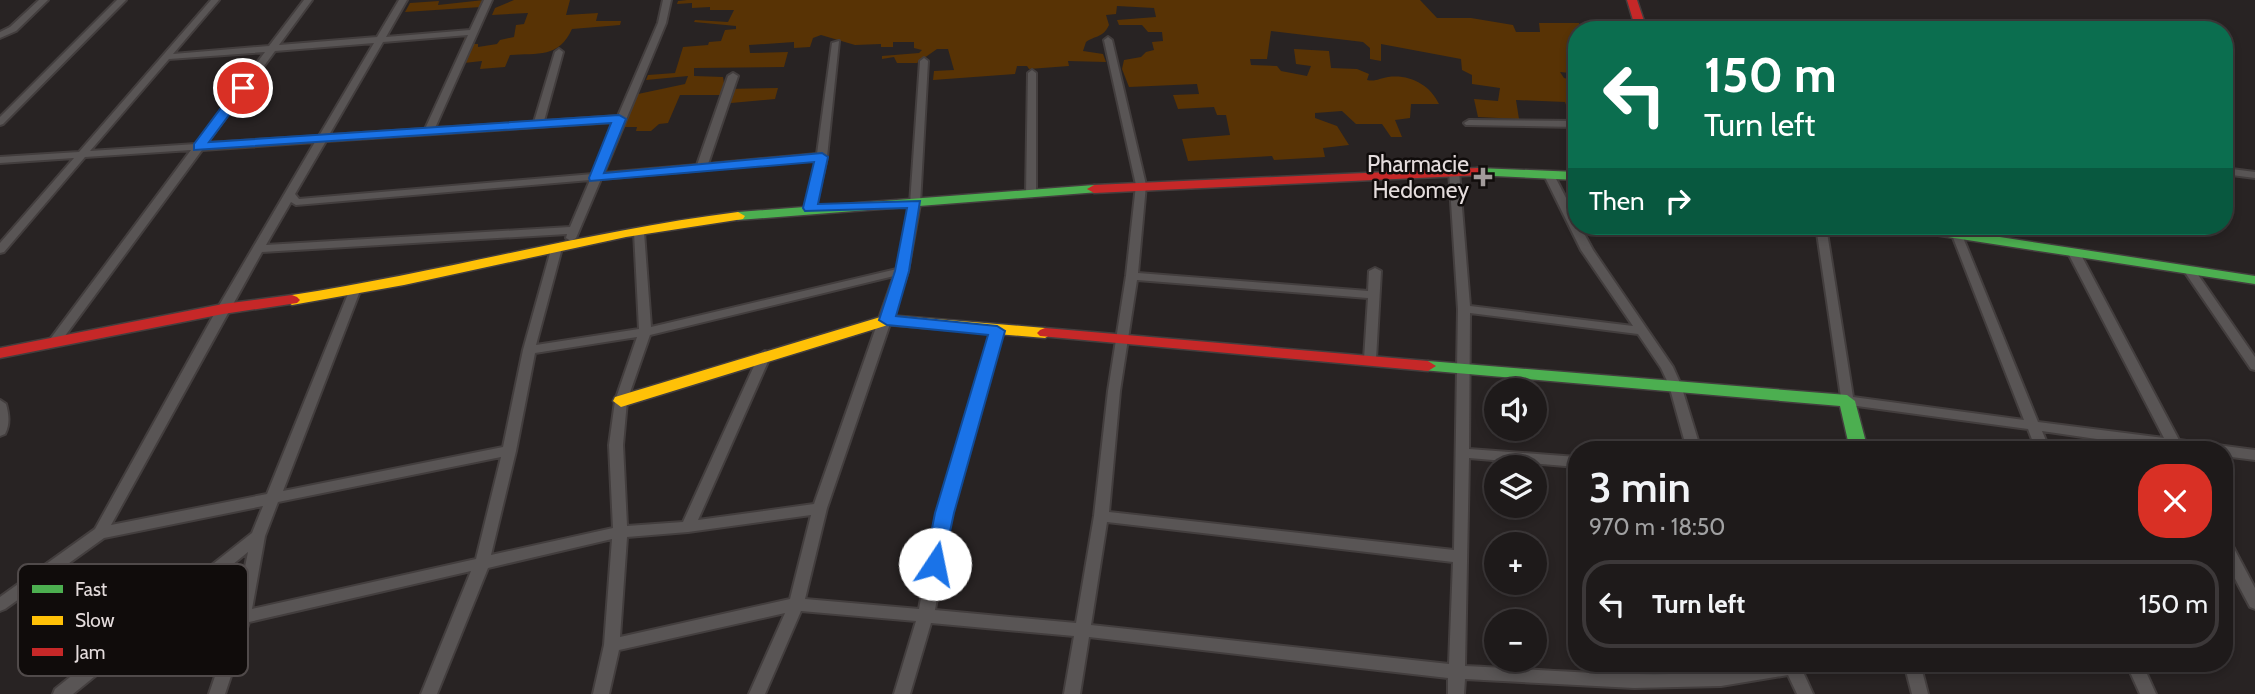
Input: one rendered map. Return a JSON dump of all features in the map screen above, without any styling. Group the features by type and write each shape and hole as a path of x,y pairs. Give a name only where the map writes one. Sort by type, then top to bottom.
{"street":[{"path":"0,35 13,29 44,0"},
{"path":"0,122 122,0"},
{"path":"0,250 215,0"},
{"path":"55,341 308,0"},
{"path":"100,533 223,309 403,0"},
{"path":"429,130 488,0"},
{"path":"429,694 482,563 529,350 566,241 662,23 667,0"},
{"path":"1632,0 1639,21"},
{"path":"166,57 473,32"},
{"path":"1072,694 1101,516 1141,185 1108,40"},
{"path":"810,208 822,157 836,43"},
{"path":"538,124 559,52"},
{"path":"757,694 796,604 820,508 902,271 915,204 924,61"},
{"path":"1031,194 1032,73"},
{"path":"701,168 733,76"},
{"path":"0,160 323,136 619,119"},
{"path":"1469,123 1568,124"},
{"path":"290,194 296,202 822,157"},
{"path":"1454,171 1464,309 1461,558 1456,694"},
{"path":"258,249 566,241 718,218 810,208 915,204 1141,185 1454,171 1568,176"},
{"path":"2233,172 2255,175"},
{"path":"1549,175 1568,215"},
{"path":"601,694 612,645 620,532 616,445 621,401 645,332 639,232"},
{"path":"1578,235 1643,331 1675,385 1691,441"},
{"path":"1822,235 1847,401 1857,441"},
{"path":"1957,235 2255,280"},
{"path":"1957,235 2039,441"},
{"path":"0,353 223,309 354,291 566,241"},
{"path":"2074,253 2172,441"},
{"path":"529,350 645,332 902,271"},
{"path":"1370,359 1375,271"},
{"path":"2190,271 2255,366"},
{"path":"1132,276 1373,295"},
{"path":"248,590 258,536 354,291"},
{"path":"1464,309 1643,331"},
{"path":"621,401 887,320 1847,401 2142,441"},
{"path":"902,694 926,615 944,513 997,331"},
{"path":"688,527 765,355"},
{"path":"0,404 4,417 0,431"},
{"path":"57,564 100,533 275,495 509,450"},
{"path":"2233,452 2255,456"},
{"path":"1461,453 1568,461"},
{"path":"248,616 620,532 688,527 820,508"},
{"path":"1101,516 1461,558"},
{"path":"223,564 258,536"},
{"path":"2233,560 2255,603"},
{"path":"0,605 18,592"},
{"path":"612,645 796,604 1082,631 1457,672 1634,687 1721,679 1756,672"},
{"path":"1794,672 1805,694"},
{"path":"1914,672 1920,694"},
{"path":"2138,672 2148,694"},
{"path":"61,694 83,676"},
{"path":"217,694 223,676"}],"shaded area":[{"path":"484,0 481,7 405,12 410,3 439,1 438,5"},
{"path":"514,0 570,0 566,15 598,13 596,21 621,21 620,25 572,29 561,45 554,49 538,54 510,55 505,67 480,69 482,61 455,64 465,37 474,36 472,44 478,44 478,47 497,44 500,40 514,37 516,25 524,24 528,13 492,15 495,8"},
{"path":"1420,0 1437,18 1471,18 1513,25 1516,32 1540,32 1539,23 1568,23 1568,73 1560,72 1568,79 1568,110 1565,102 1516,100 1519,119 1478,117 1474,99 1498,101 1500,88 1472,84 1472,75 1462,70 1461,59 1381,44 1381,61 1370,59 1370,48 1363,42 1271,31 1267,59 1250,59 1251,65 1277,66 1281,71 1307,76 1311,66 1296,64 1294,49 1329,51 1331,68 1357,69 1369,74 1367,80 1388,77 1411,79 1425,86 1439,104 1411,104 1410,118 1395,120 1402,137 1391,137 1382,124 1356,124 1342,111 1315,113 1315,118 1337,126 1349,145 1323,148 1325,157 1274,160 1272,156 1188,161 1182,139 1230,135 1226,115 1217,115 1214,107 1178,109 1173,95 1199,94 1197,84 1129,87 1122,69 1124,60 1141,57 1154,50 1152,42 1163,41 1162,32 1148,32 1142,25 1119,25 1117,20 1156,17 1154,8 1117,6 1116,14 1106,15 1109,25 1107,29 1086,42 1083,51 1103,54 1106,62 1068,61 1069,66 1029,69 1027,66 1017,66 1015,74 933,80 934,71 954,70 948,49 937,49 917,63 897,63 894,57 882,59 882,56 919,53 922,50 914,48 914,42 893,42 893,47 881,47 881,44 855,45 821,35 813,38 810,47 794,48 794,42 749,45 750,53 788,52 784,67 694,68 694,76 723,77 725,89 778,88 775,99 731,103 719,95 680,95 668,123 659,124 651,131 636,131 637,127 621,127 638,94 685,84 688,76 646,80 648,75 675,73 683,47 721,41 725,30 736,29 736,26 694,22 728,22 734,10 692,8 692,3 677,4 678,1"}],"traffic: fast":[{"path":"1478,172 1568,176"},
{"path":"738,216 1094,189"},
{"path":"1961,235 2255,280"},
{"path":"1428,366 1847,401 1857,441"}],"traffic: slow":[{"path":"292,300 404,280 626,232 738,216"},
{"path":"621,401 887,320 1045,333"}],"traffic: jam":[{"path":"1632,0 1639,21"},
{"path":"1094,189 1478,172"},
{"path":"0,353 223,309 292,300"},
{"path":"1045,333 1428,366"}],"place":[{"name":"Pharmacie Hedomey","path":"1483,177"}],"route":[{"path":"243,88 199,147 323,136 619,119 595,178 822,157 810,208 915,204 902,271 887,320 997,331 944,513 935,564"}]}
